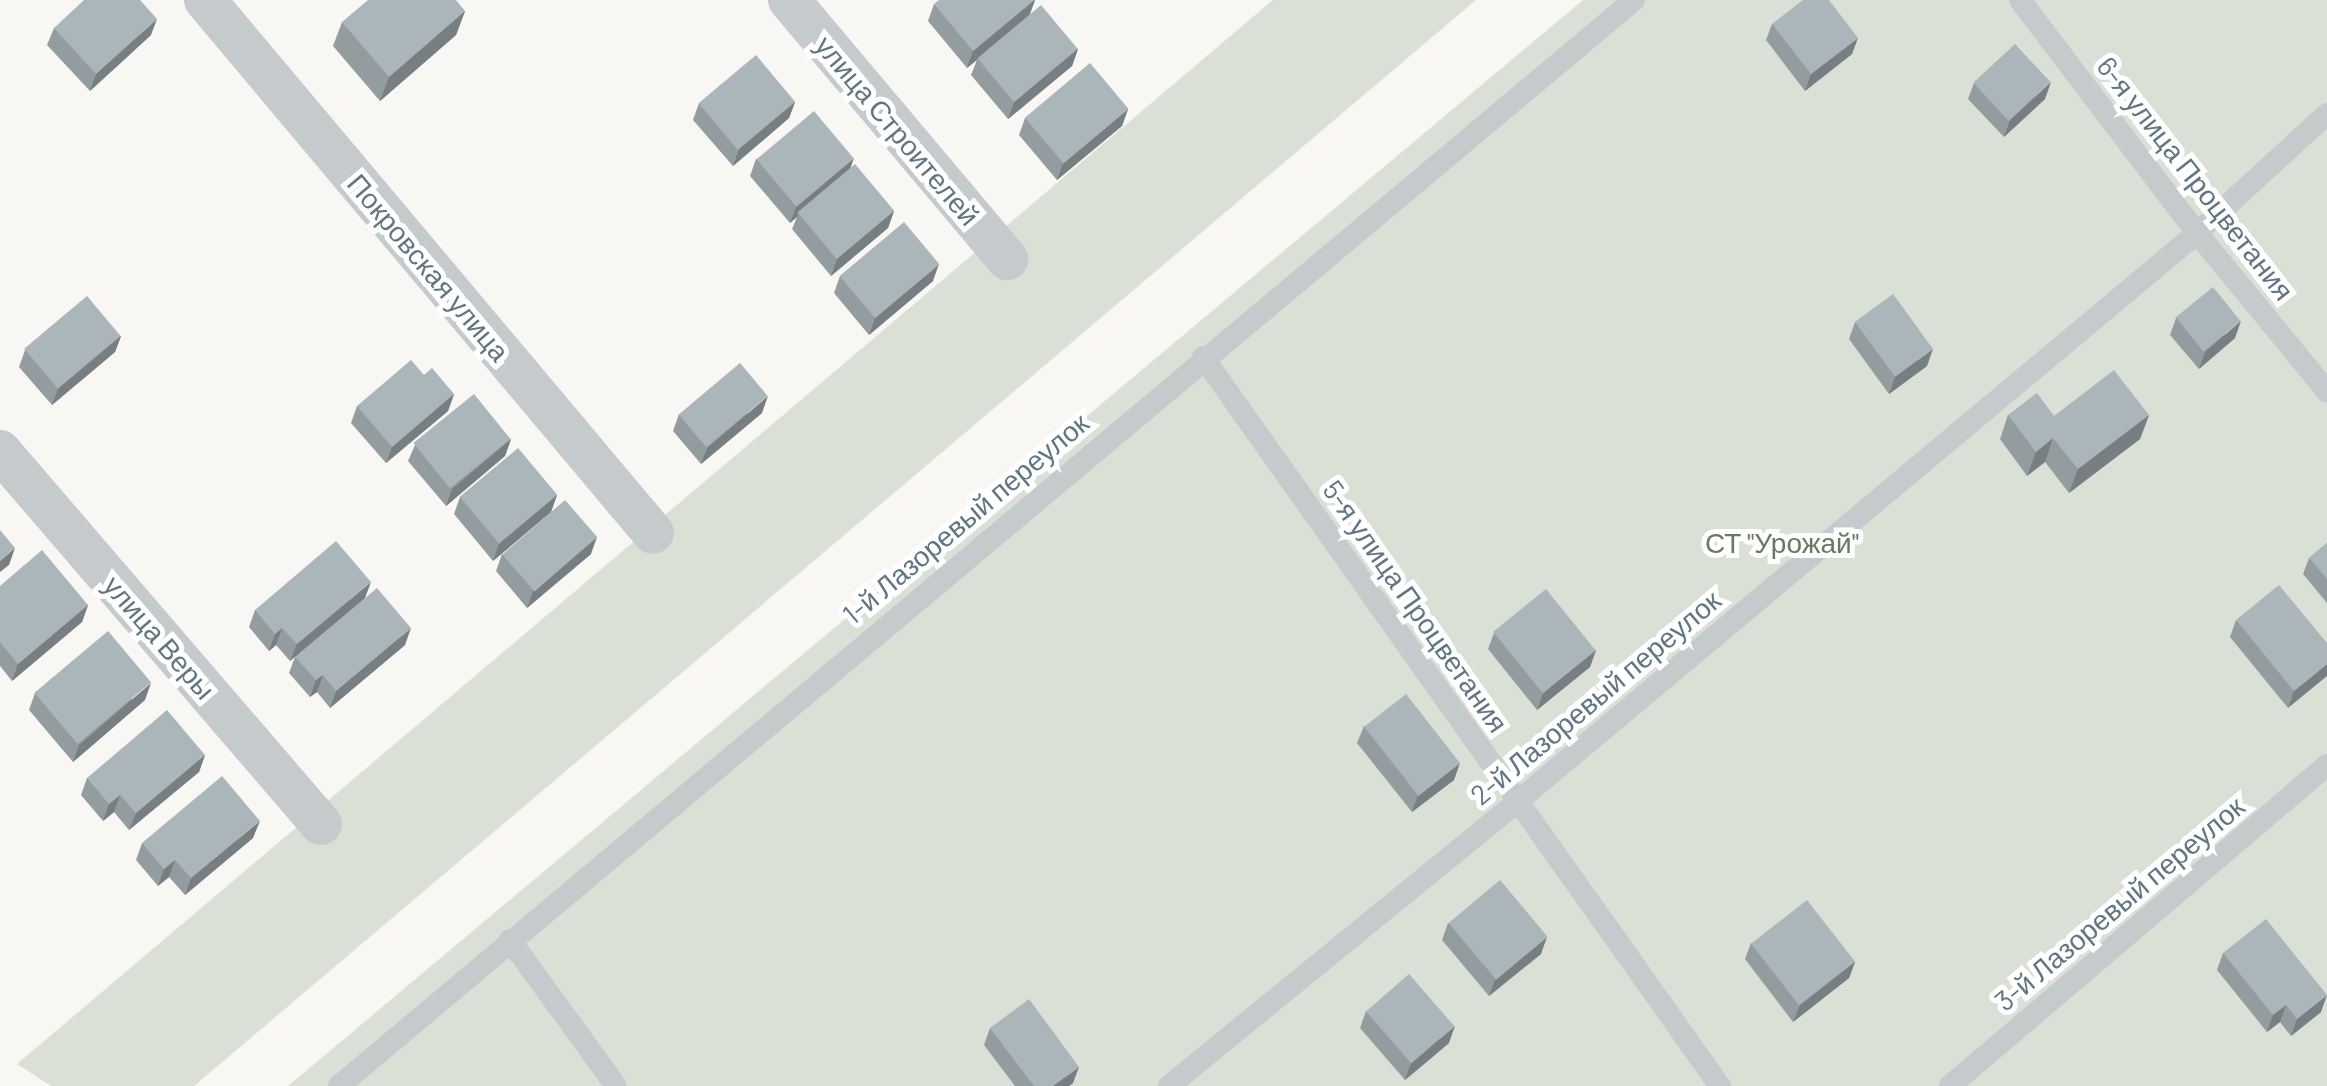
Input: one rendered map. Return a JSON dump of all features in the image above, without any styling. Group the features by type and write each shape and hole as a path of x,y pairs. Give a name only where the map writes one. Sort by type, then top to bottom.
{"street":[{"name":"Покровская улица","path":"205,0 654,533"},
{"name":"улица Строителей","path":"789,0 1007,260"},
{"name":"улица Веры","path":"0,450 320,824"}],"lane":[{"name":"1-й Лазоревый переулок","path":"339,1086 1203,357 1634,0"},
{"name":"6-я улица Процветания","path":"2020,0 2197,233 2327,391"},
{"name":"2-й Лазоревый переулок","path":"1169,1086 1518,802 2197,233 2327,114"},
{"name":"5-я улица Процветания","path":"1203,357 1720,1086"},
{"name":"3-й Лазоревый переулок","path":"1950,1086 2327,766"},
{"path":"510,940 616,1086"}],"green space":[{"path":"1273,0 1476,0 194,1086 51,1086 17,1064"},
{"name":"СТ \"Урожай\"","path":"1583,0 2327,0 2327,1086 288,1086"}],"building":[{"path":"84,0 140,0 157,19 96,74 54,28"},
{"path":"368,0 456,0 465,11 389,77 342,22"},
{"path":"939,0 1034,0 973,51 934,4"},
{"path":"1803,0 1829,0 1858,38 1811,74 1772,24"},
{"path":"1041,5 1078,49 1014,102 977,58"},
{"path":"2015,44 2050,82 2009,121 1973,83"},
{"path":"756,55 795,102 738,150 699,103"},
{"path":"1090,63 1129,109 1063,164 1025,118"},
{"path":"814,111 854,158 796,207 757,159"},
{"path":"855,164 894,211 837,259 798,212"},
{"path":"904,222 939,264 875,318 840,276"},
{"path":"2213,287 2241,321 2203,351 2176,317"},
{"path":"1893,294 1933,349 1895,377 1855,322"},
{"path":"87,296 120,336 58,389 24,349"},
{"path":"411,360 424,375 432,368 454,394 392,447 357,406"},
{"path":"740,363 768,396 706,447 679,414"},
{"path":"2114,370 2149,415 2078,469 2053,438 2036,452 2008,415 2037,393 2054,416"},
{"path":"474,394 511,439 450,488 413,443"},
{"path":"518,448 557,495 499,544 460,497"},
{"path":"565,500 597,537 535,591 502,554"},
{"path":"0,530 15,548 0,561"},
{"path":"336,541 371,582 297,644 282,628 275,634 255,610"},
{"path":"2327,543 2327,579 2309,558"},
{"path":"42,550 88,605 18,664 0,642 0,586"},
{"path":"2279,585 2327,643 2327,664 2294,691 2236,620"},
{"path":"377,588 411,628 336,691 323,675 316,680 295,657"},
{"path":"1546,589 1596,650 1543,693 1493,632"},
{"path":"108,631 151,682 78,744 34,693"},
{"path":"1406,694 1460,763 1418,796 1364,727"},
{"path":"167,710 205,755 136,813 120,795 109,804 87,778"},
{"path":"222,776 260,821 191,878 175,860 164,869 142,843"},
{"path":"1500,880 1548,937 1496,980 1449,923"},
{"path":"1807,900 1855,961 1799,1005 1751,944"},
{"path":"2266,919 2327,995 2297,1019 2286,1005 2273,1015 2223,953"},
{"path":"1409,974 1454,1026 1411,1063 1366,1011"},
{"path":"1029,999 1079,1067 1053,1086 1034,1086 990,1028"}]}
